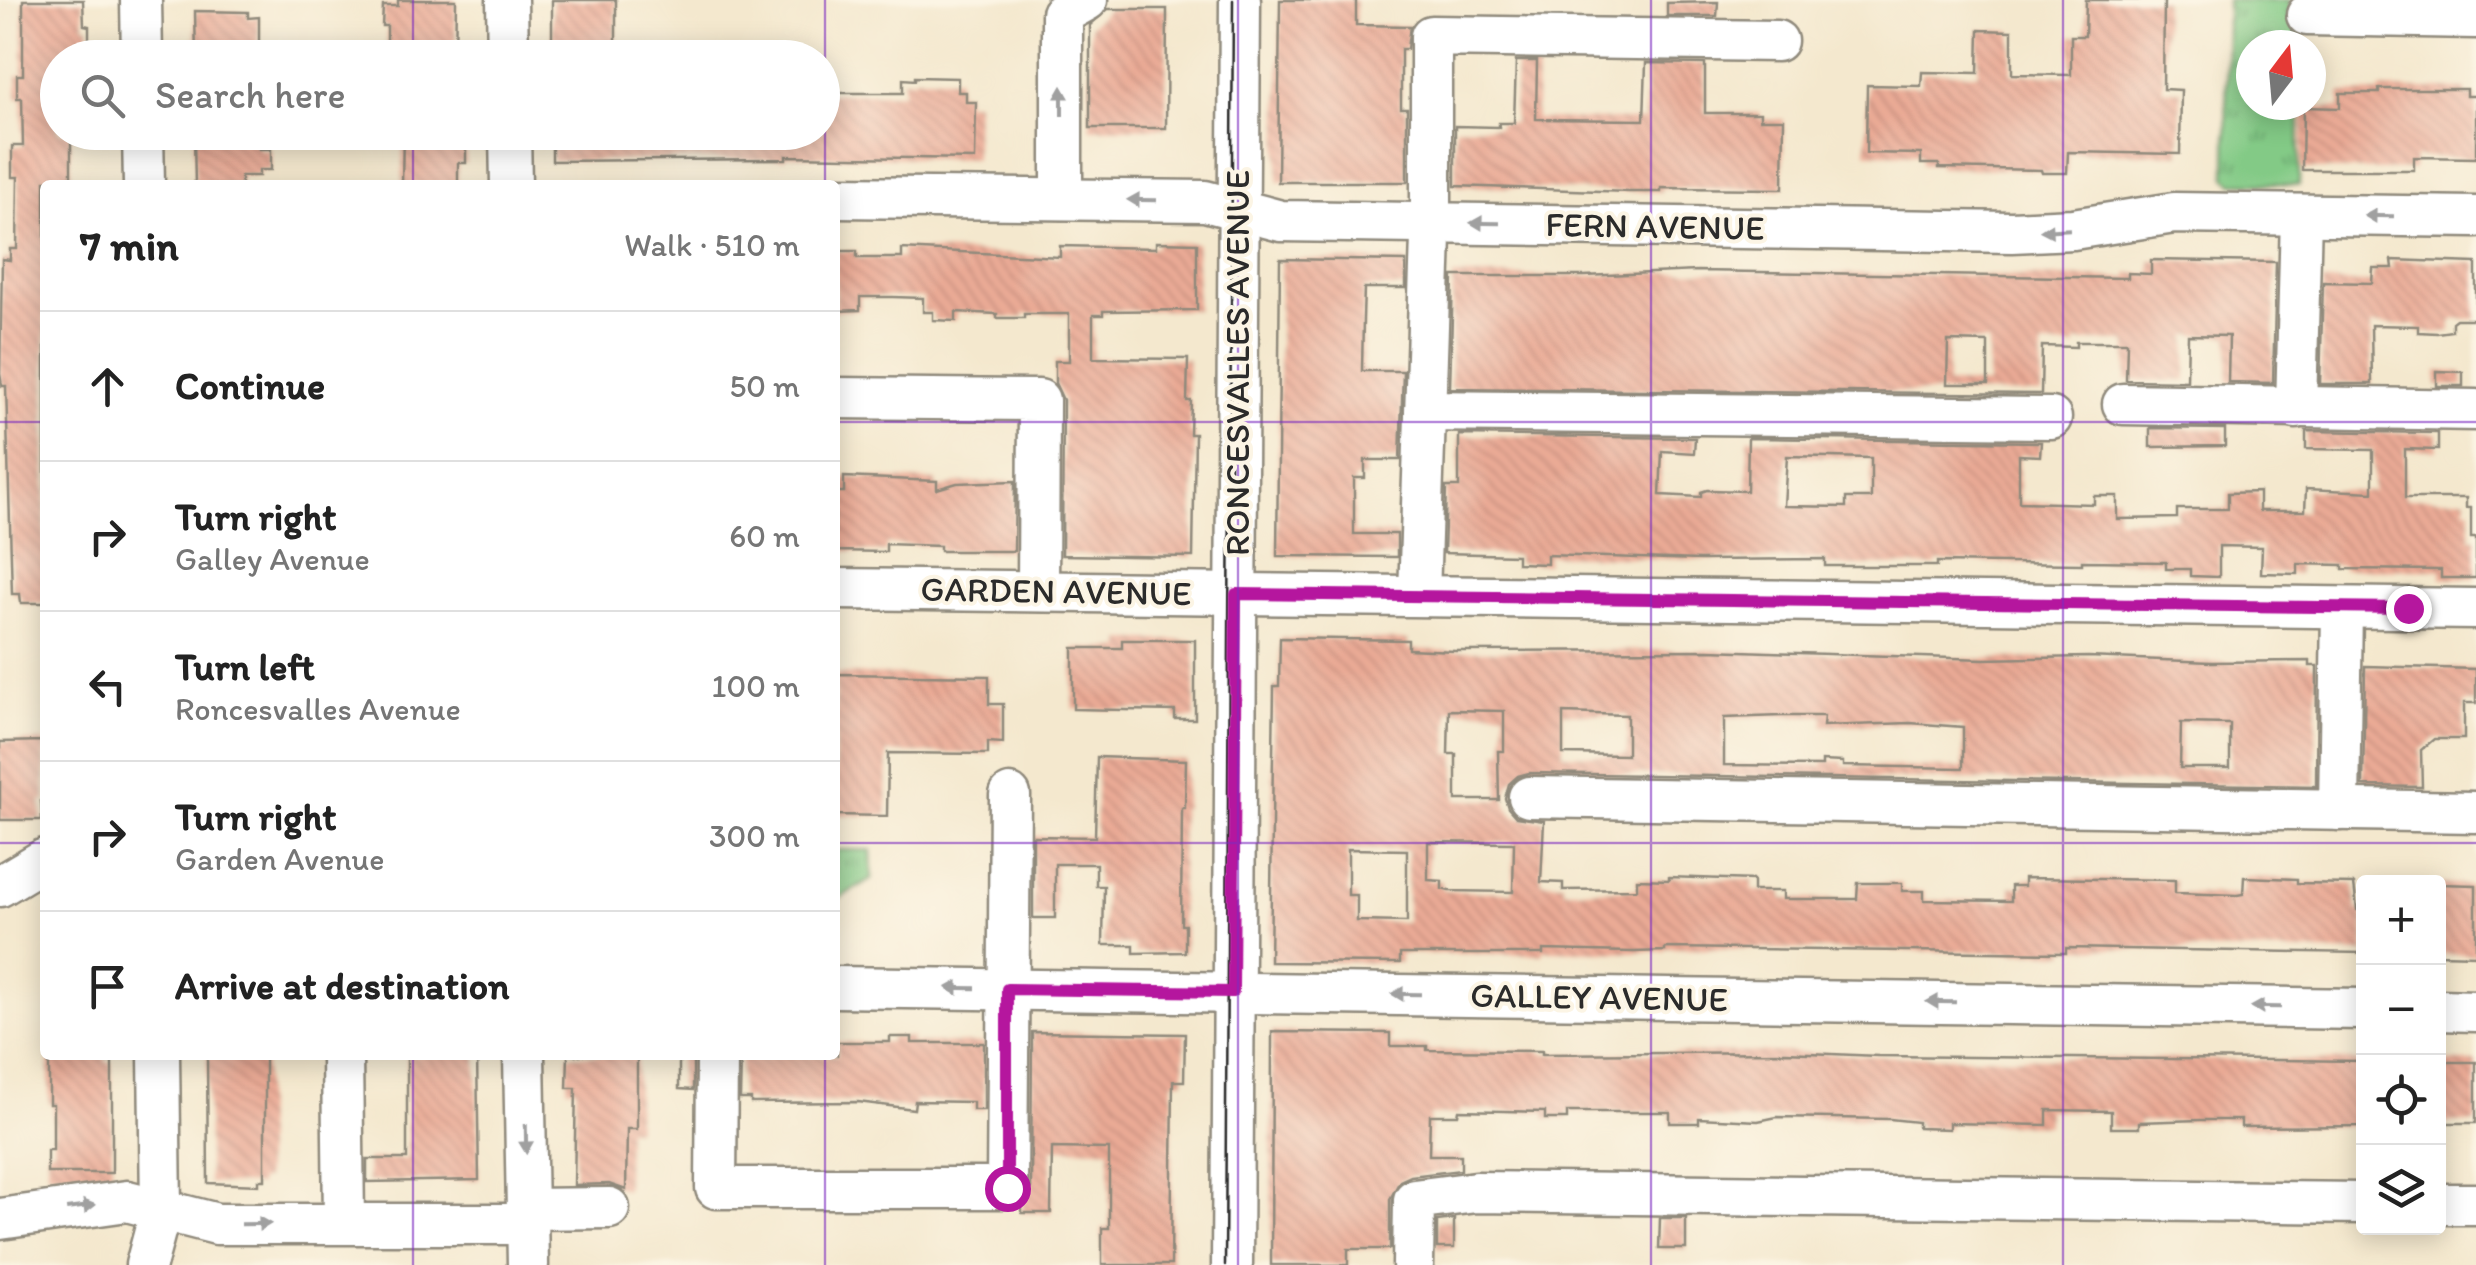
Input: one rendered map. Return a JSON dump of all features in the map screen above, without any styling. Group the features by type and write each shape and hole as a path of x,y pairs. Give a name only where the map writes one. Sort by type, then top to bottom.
{"street":[{"path":"140,0 141,40"},
{"path":"507,0 508,40"},
{"path":"1062,199 1062,14 1087,0"},
{"name":"RONCESVALLES AVENUE","path":"1232,1265 1240,0"},
{"path":"2308,16 2476,18"},
{"path":"1419,595 1431,222 1432,36 1777,41"},
{"path":"143,150 144,180"},
{"path":"510,150 511,180"},
{"name":"FERN AVENUE","path":"840,197 1205,201 1280,221 2012,232 2073,229 2174,213 2476,217"},
{"path":"2296,408 2301,215"},
{"path":"840,398 1039,400 1038,590"},
{"path":"2123,404 2476,410"},
{"path":"1425,411 2052,418"},
{"name":"GARDEN AVENUE","path":"840,589 2476,609"},
{"path":"2339,810 2342,608"},
{"path":"717,1060 716,1188 1007,1188 1010,795"},
{"path":"1530,797 2476,812"},
{"path":"0,886 40,862"},
{"name":"GALLEY AVENUE","path":"840,987 2356,1009"},
{"path":"2446,1010 2476,1010"},
{"path":"146,1265 160,1209 159,1060"},
{"path":"342,1060 344,1222"},
{"path":"524,1060 528,1265"},
{"path":"1412,1265 1414,1200 1476,1192 2356,1203"},
{"path":"0,1219 127,1200 217,1224 527,1216 609,1208"},
{"path":"2446,1204 2476,1204"}],"green space":[{"path":"2227,0 2290,0 2290,19 2301,20 2301,30 2236,30 2236,120 2300,120 2299,185 2233,183 2226,177"},
{"path":"840,850 871,850 872,878 840,898"}],"building":[{"path":"23,0 83,0 89,40 40,40 40,150 71,150 71,180 40,180 40,603 21,603 20,594 12,594 6,386 2,386 0,374 2,259 10,260 10,249 17,249 18,177 12,177 12,146 23,146 22,98 17,98 17,75 23,75"},
{"path":"398,0 456,0 455,40 387,40 387,26 382,26 383,6 398,6"},
{"path":"552,0 616,0 616,40 552,40"},
{"path":"1280,0 1356,0 1356,25 1410,26 1407,49 1401,49 1401,108 1407,108 1407,182 1278,182"},
{"path":"2086,0 2164,0 2163,89 2181,90 2180,154 2068,152 2067,173 2042,173 1939,168 1939,164 1921,164 1921,154 1866,153 1867,85 1921,86 1922,72 1978,73 1979,30 2012,31 2012,74 2071,75 2071,36 2085,36"},
{"path":"1718,2 1717,16 1667,16 1667,3"},
{"path":"1108,9 1167,9 1166,128 1090,128 1090,25"},
{"path":"195,11 248,12 248,18 259,17 259,40 196,40"},
{"path":"1516,61 1537,61 1536,119 1644,120 1646,63 1705,64 1705,113 1760,113 1760,119 1784,119 1783,189 1661,188 1661,192 1629,192 1455,186 1455,126 1499,127 1499,123 1514,123"},
{"path":"958,78 958,92 966,92 966,102 976,102 975,159 786,156 552,161 552,150 840,150 840,93 903,93 903,79"},
{"path":"2379,89 2466,89 2466,96 2476,96 2476,158 2414,157 2414,170 2302,170 2303,120 2326,120 2326,108 2340,108 2340,93 2379,93"},
{"path":"194,150 271,150 271,170 259,170 259,176 195,180"},
{"path":"403,150 466,150 466,163 458,163 458,180 402,180"},
{"path":"1156,242 1197,243 1197,310 1103,311 1103,315 1093,315 1093,358 1188,359 1190,434 1195,434 1193,557 1062,555 1063,400 1055,383 1055,361 1069,361 1069,314 997,318 997,314 956,312 956,321 933,320 933,312 923,312 923,298 893,297 860,297 860,310 840,311 840,251 857,251 857,258 902,258 902,249 1060,257 1060,246 1156,248"},
{"path":"1280,259 1406,261 1406,288 1364,288 1363,319 1362,371 1403,371 1400,460 1365,460 1365,478 1354,478 1354,534 1397,534 1397,557 1277,556"},
{"path":"2151,260 2276,262 2273,383 2228,382 2229,336 2188,335 2187,381 2126,380 2127,342 2042,346 2041,394 1450,388 1453,276 1697,271 2128,278 2128,273 2151,274","holes":["1948,341 1988,342 1988,384 1947,384"]},
{"path":"2392,260 2476,263 2476,319 2456,319 2452,331 2437,333 2418,332 2418,326 2371,325 2372,384 2320,384 2323,282 2372,283 2373,268 2393,268"},
{"path":"2437,371 2463,372 2463,386 2437,386"},
{"path":"2150,428 2225,429 2225,446 2150,447"},
{"path":"2306,431 2438,433 2438,450 2405,449 2405,498 2466,498 2466,508 2471,508 2471,538 2476,538 2476,578 2441,578 2441,570 2343,569 2343,565 2298,564 2298,574 2261,573 2262,547 2219,546 2219,577 2190,576 2190,569 2166,569 2166,562 1825,566 1825,559 1547,555 1547,564 1517,563 1517,555 1444,553 1446,487 1459,487 1459,435 1695,438 1694,453 1662,451 1660,495 1701,497 1701,492 1707,490 1747,491 1748,438 2041,442 2040,456 2019,455 2019,502 2094,504 2094,496 2117,496 2117,519 2177,518 2177,509 2228,509 2228,493 2259,492 2259,511 2305,511 2306,489 2373,492 2373,450 2306,449","holes":["1787,456 1871,458 1871,498 1846,498 1846,507 1784,506"]},
{"path":"844,477 937,481 937,489 957,483 1015,481 1014,551 940,551 940,546 886,544 886,552 840,551 840,492 844,492"},
{"path":"1280,638 1408,640 1408,649 1455,651 1709,650 1984,659 2310,661 2310,666 2317,666 2316,786 1529,773 1509,784 1505,798 1516,817 1544,821 1541,882 1563,883 1563,890 1637,889 1637,879 1669,877 1753,880 1753,891 1783,891 1783,899 1857,899 1858,883 1902,883 1902,891 1924,891 1924,900 2011,901 2011,886 2024,886 2024,878 2175,880 2175,893 2237,895 2243,894 2244,877 2297,879 2297,883 2354,884 2356,953 1665,948 1633,952 1400,954 1400,963 1270,962 1274,686 1279,686","holes":["1449,710 1504,711 1504,751 1498,751 1499,800 1456,800 1456,754 1448,754","1563,713 1627,715 1627,755 1563,754","1824,716 1823,726 1910,723 1963,727 1963,768 1843,766 1843,762 1822,761 1822,766 1724,765 1724,718","2181,723 2230,724 2230,768 2180,768","1428,842 1514,843 1513,892 1449,891 1442,889 1442,881 1428,880","1348,849 1407,850 1407,922 1357,921 1357,895 1348,895"]},
{"path":"1122,640 1195,640 1195,719 1175,719 1175,711 1073,709 1073,648 1122,648"},
{"path":"2365,666 2476,669 2476,703 2464,703 2464,739 2434,739 2421,750 2422,787 2363,786"},
{"path":"840,674 989,676 989,704 1003,704 1003,743 988,742 988,754 888,753 887,816 840,815"},
{"path":"40,741 40,820 0,820 0,742"},
{"path":"1097,757 1186,760 1181,925 1185,925 1185,952 1134,953 1134,945 1103,945 1104,886 1096,886 1096,864 1055,864 1055,918 1033,918 1033,836 1095,837"},
{"path":"2446,884 2476,885 2476,955 2446,954"},
{"path":"1032,1032 1185,1034 1184,1081 1173,1081 1171,1265 1102,1265 1102,1228 1109,1228 1109,1149 1052,1148 1051,1213 1022,1213 1031,1188"},
{"path":"1272,1032 1390,1033 1390,1046 1542,1054 1785,1052 2356,1061 2356,1126 2241,1127 2241,1120 2200,1120 2139,1122 2139,1128 2111,1128 2111,1111 2047,1110 2047,1125 1949,1123 1949,1129 1918,1128 1918,1122 1890,1119 1699,1118 1699,1123 1670,1123 1670,1112 1567,1112 1567,1119 1545,1119 1545,1112 1459,1110 1458,1115 1430,1115 1429,1155 1461,1155 1461,1170 1400,1181 1390,1199 1390,1249 1348,1249 1348,1265 1271,1265"},
{"path":"890,1037 912,1037 912,1043 984,1043 984,1110 973,1110 973,1102 915,1101 914,1109 858,1102 751,1103 751,1099 740,1099 741,1060 840,1060 840,1042 890,1042"},
{"path":"49,1060 112,1062 112,1173 47,1173 47,1150 53,1150 53,1104 49,1104"},
{"path":"207,1060 265,1060 265,1180 259,1180 259,1185 208,1183"},
{"path":"407,1060 477,1060 479,1180 367,1182 367,1159 407,1159"},
{"path":"568,1060 637,1060 637,1129 627,1129 626,1190 609,1184 574,1185 576,1088 567,1088"},
{"path":"679,1060 693,1060 693,1090 679,1089"},
{"path":"2446,1062 2476,1062 2476,1123 2446,1123"},
{"path":"1660,1218 1686,1218 1686,1249 1659,1249"},
{"path":"1454,1219 1454,1248 1437,1248 1437,1221"}],"tram line":[{"path":"1225,1265 1233,0"}],"route":[{"path":"1007,1188 1007,989 1233,992 1236,594 2408,608"}]}
